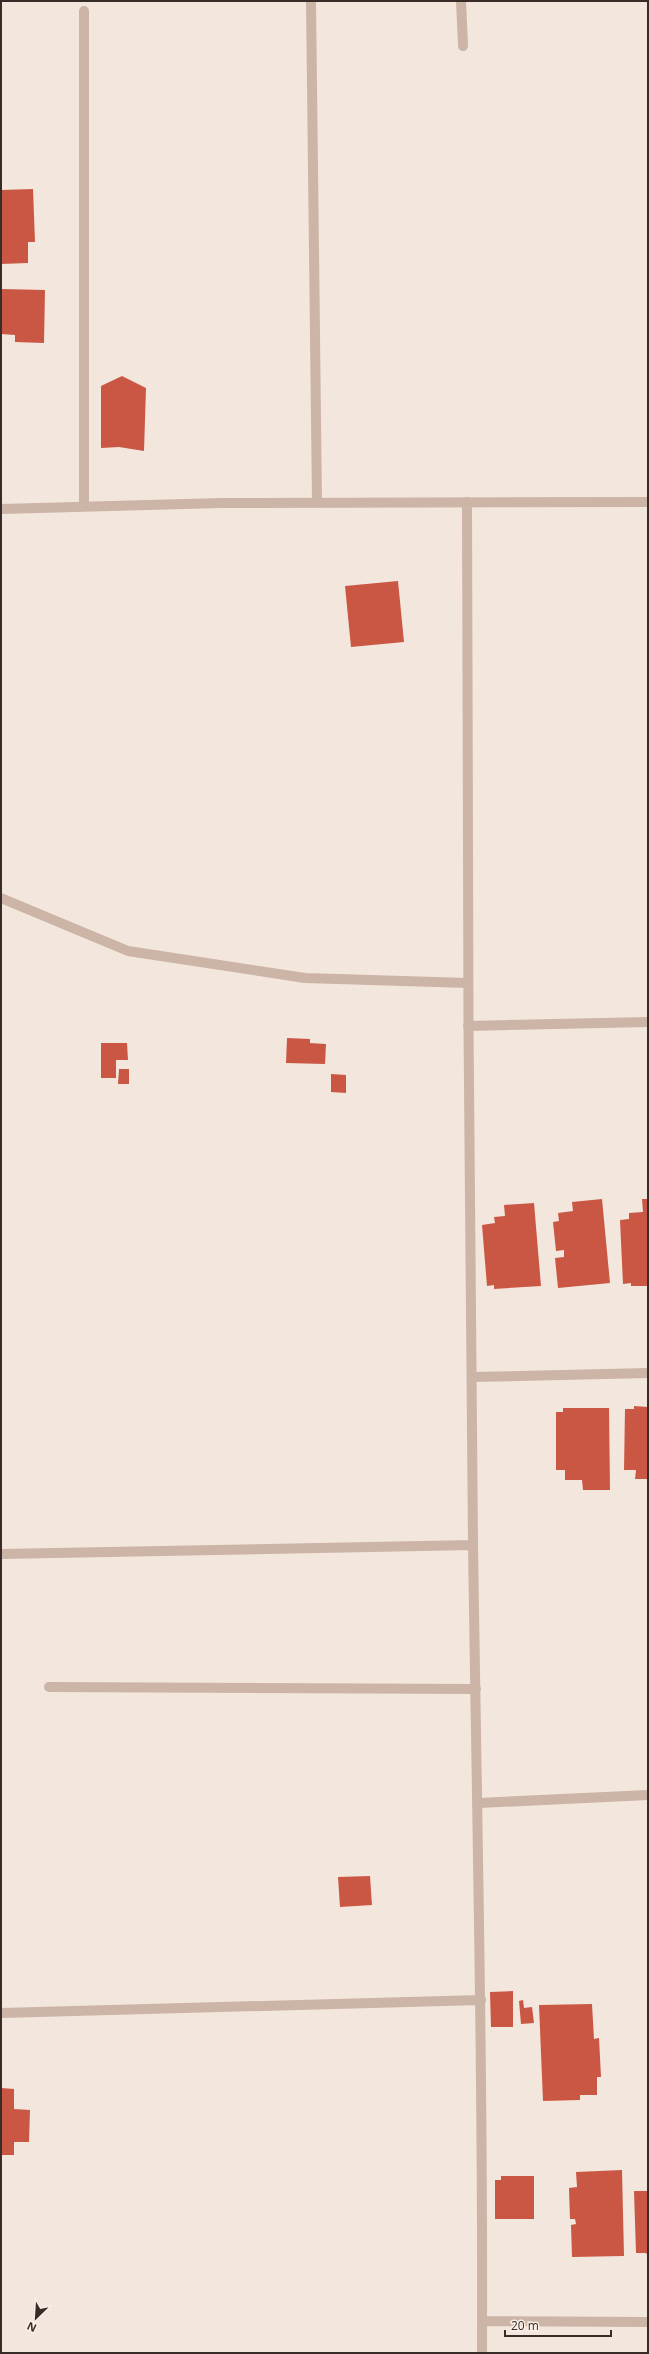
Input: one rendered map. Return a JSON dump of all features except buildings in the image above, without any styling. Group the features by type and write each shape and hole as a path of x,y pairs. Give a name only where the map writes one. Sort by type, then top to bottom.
{"street":[{"path":"310,1 317,503"},
{"path":"461,1 463,46"},
{"path":"84,11 84,506"},
{"path":"468,502 468,1026 473,1545 479,1803 482,2353"},
{"path":"1,509 84,506 317,503 648,502"},
{"path":"1,898 128,951 305,978 468,983"},
{"path":"468,1026 648,1022"},
{"path":"472,1377 648,1373"},
{"path":"1,1554 473,1545"},
{"path":"49,1687 476,1689"},
{"path":"479,1803 648,1795"},
{"path":"1,2013 481,2000"},
{"path":"482,2321 648,2322"}]}
